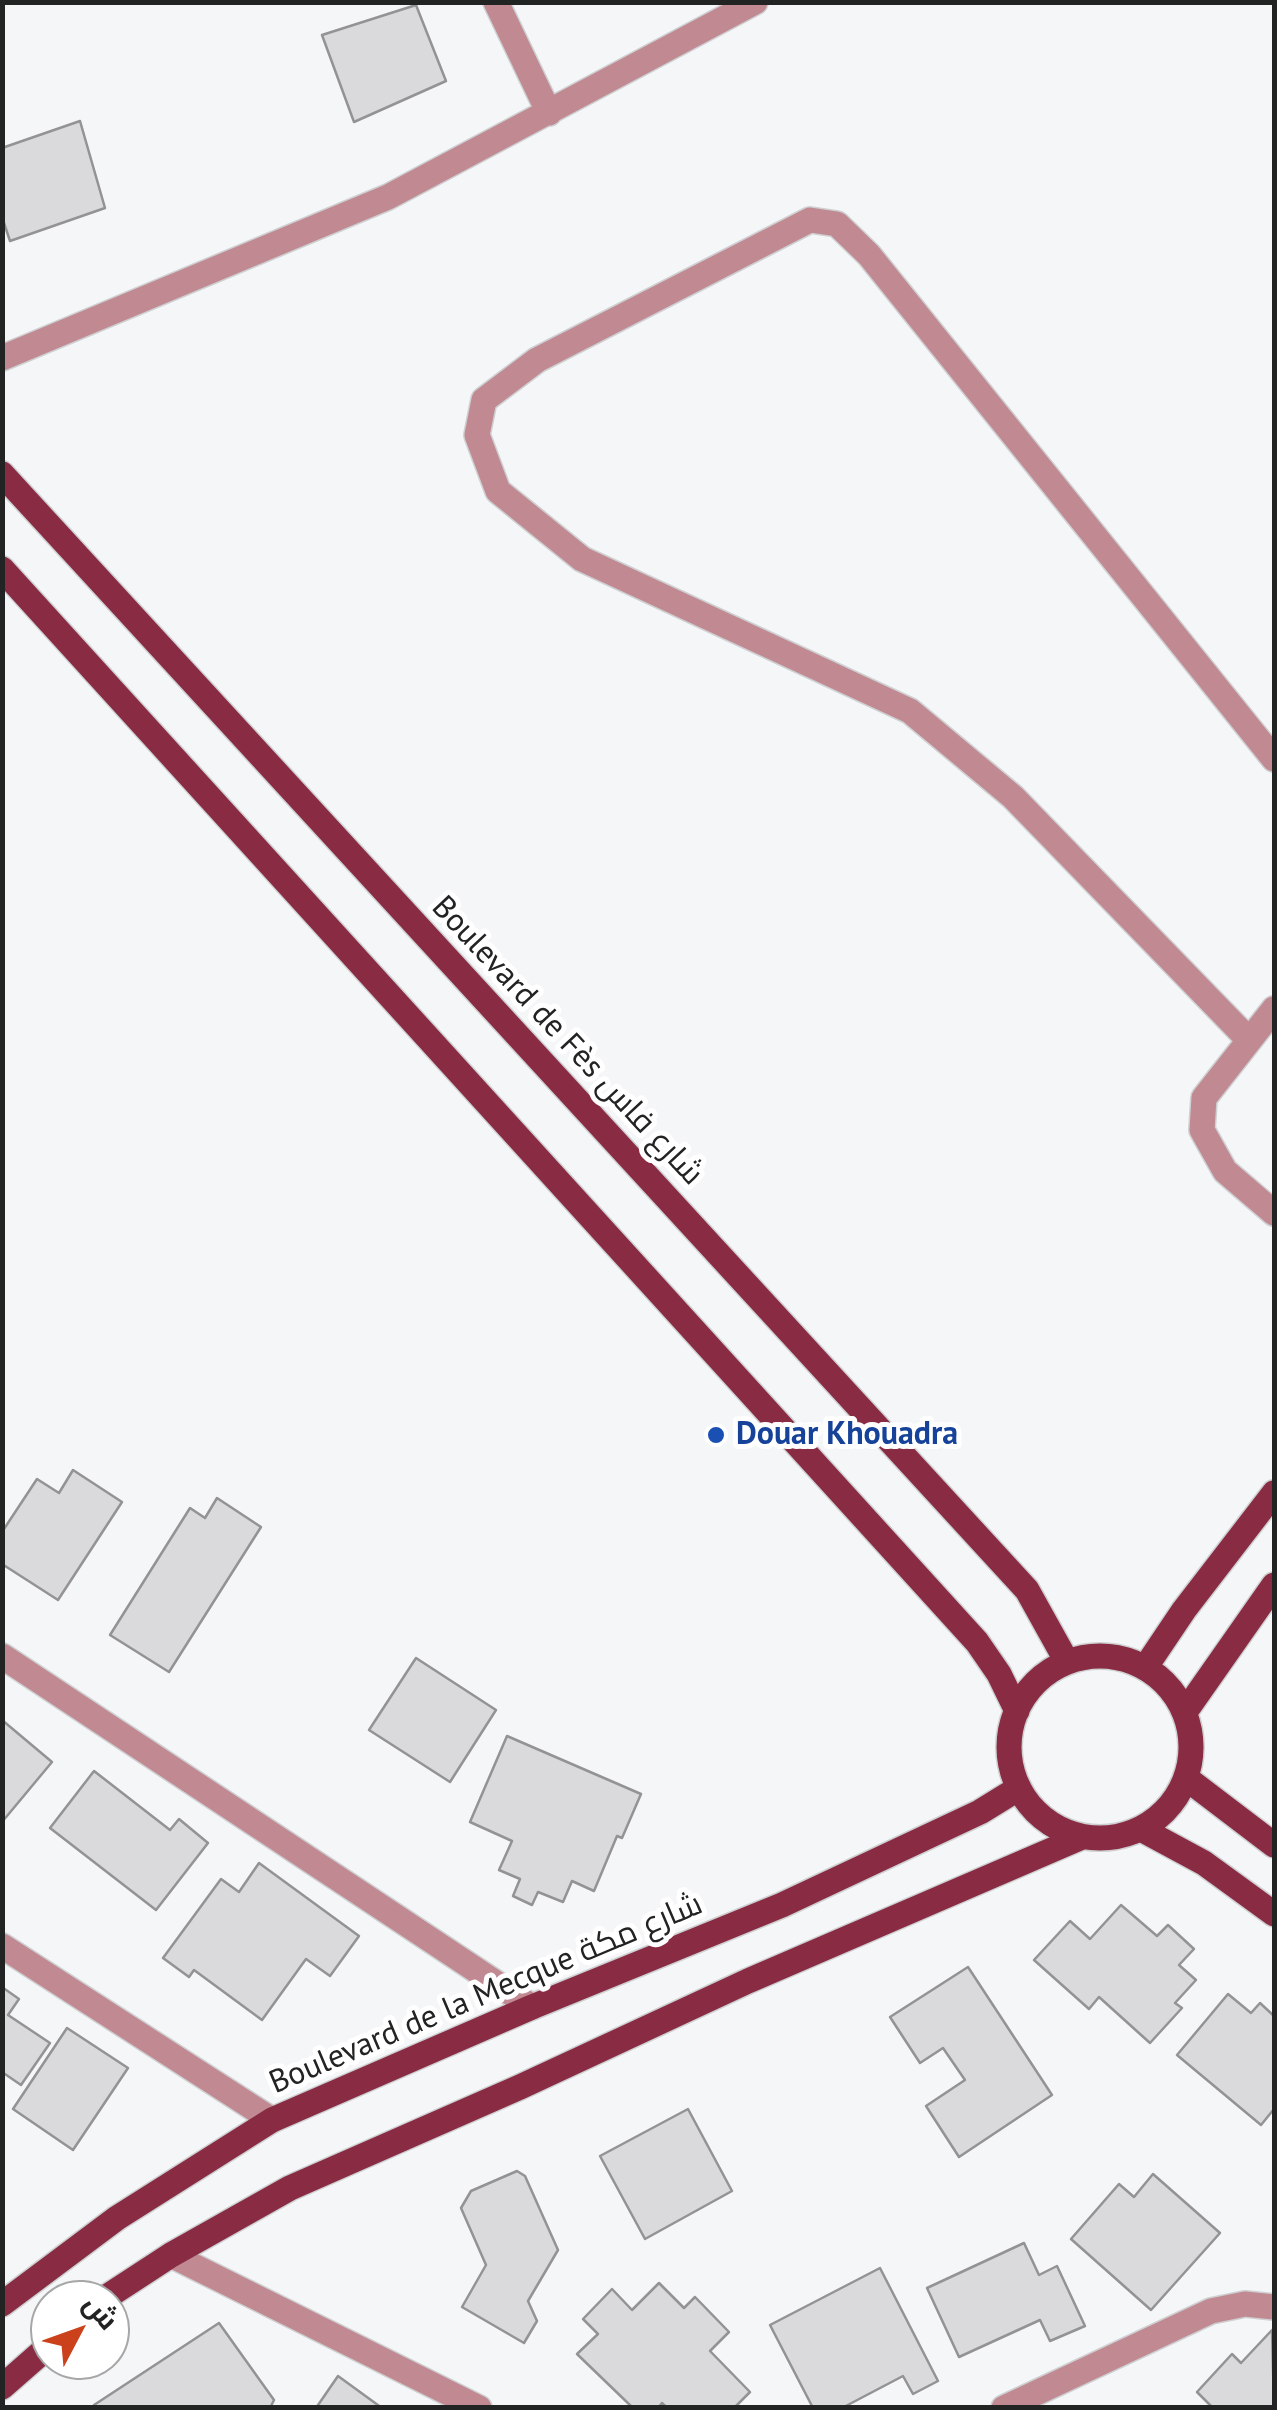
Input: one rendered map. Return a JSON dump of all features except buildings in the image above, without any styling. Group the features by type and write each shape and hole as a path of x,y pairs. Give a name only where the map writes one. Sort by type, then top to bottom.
{"main road":[{"name":"Boulevard de Fès شارع فاس","path":"2,474 1027,1590 1068,1662"},
{"path":"2,570 977,1642 1017,1711"},
{"path":"1145,1668 1184,1610 1274,1494"},
{"path":"1185,1712 1274,1585"},
{"path":"1110,1656 1145,1668 1166,1684 1185,1712 1191,1748 1186,1778 1167,1810 1141,1829 1112,1838 1082,1837 1045,1819 1019,1788 1009,1750 1017,1711 1042,1676 1068,1662 1110,1656"},
{"path":"1186,1778 1274,1845"},
{"name":"Boulevard de la Mecque شارع مكة","path":"2,2304 117,2218 272,2120 782,1904 980,1812 1019,1788"},
{"path":"1141,1829 1204,1863 1274,1914"},
{"path":"130,2282 290,2188 748,1981 1082,1837"},
{"path":"2,2387 30,2362"}],"street":[{"path":"496,2 549,114"},
{"path":"2,358 388,197 755,2"},
{"path":"1249,1040 1014,798 910,711 582,559 498,490 477,435 484,400 536,360 810,220 837,224 882,270 1274,759"},
{"path":"1274,1009 1204,1098 1202,1130 1225,1171 1274,1213"},
{"path":"2,1656 532,2007"},
{"path":"2,1946 272,2120"},
{"path":"171,2255 479,2408"},
{"path":"1004,2408 1211,2311 1245,2304 1274,2307"}],"place":[{"name":"Douar Khouadra","path":"716,1435"}]}
